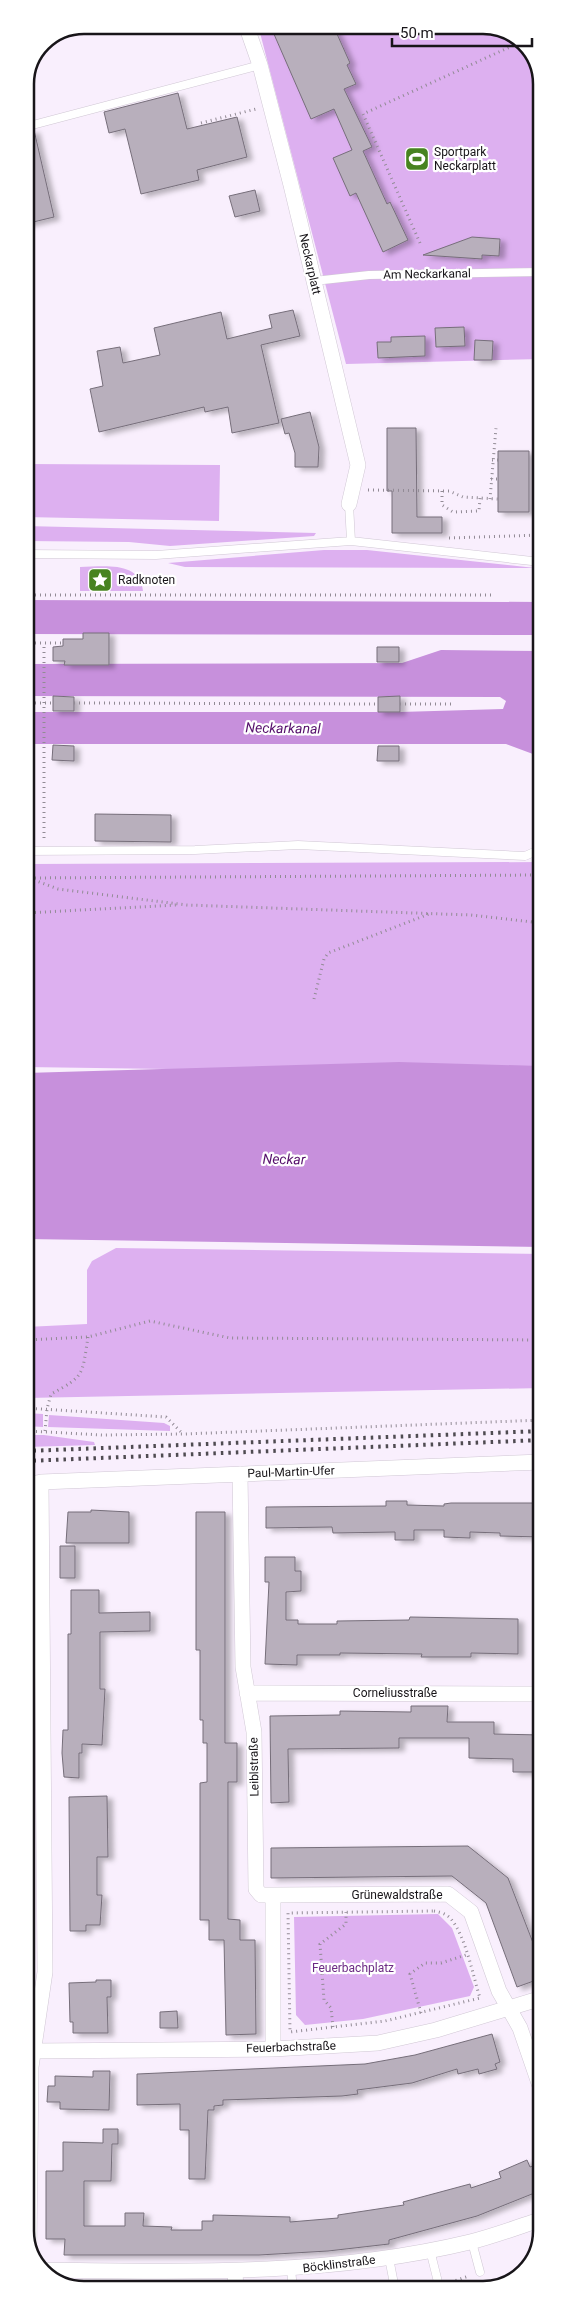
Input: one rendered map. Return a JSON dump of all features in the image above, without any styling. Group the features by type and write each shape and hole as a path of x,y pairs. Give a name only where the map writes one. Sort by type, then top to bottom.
{"street":[{"name":"Neckarplatt","path":"249,34 271,106 358,465 351,497"},
{"name":"Paul-Martin-Ufer","path":"34,1483 533,1462"},
{"name":"Leiblstraße","path":"240,1474 244,1667 254,1732 256,1889 261,1895 273,1895"},
{"path":"34,2044 45,1972 41,1482"},
{"name":"Corneliusstraße","path":"247,1693 533,1694"},
{"name":"Grünewaldstraße","path":"273,1895 448,1894 471,1912 499,1991 520,2028 533,2066"},
{"path":"273,1895 273,2049"},
{"name":"Feuerbachstraße","path":"34,2051 273,2049 378,2043 436,2030 533,2001"},
{"name":"Böcklinstraße","path":"52,2270 235,2272 291,2269 389,2258 472,2242 533,2222"},
{"path":"235,2272 236,2281"}],"lane":[{"path":"34,125 260,65"},
{"name":"Am Neckarkanal","path":"314,281 369,275 533,272"},
{"path":"351,497 351,541"},
{"path":"34,554 156,555 351,541 533,561"},
{"path":"34,851 195,850 298,845 525,856 533,852"},
{"path":"472,2242 480,2272"},
{"path":"430,2250 438,2281"},
{"path":"389,2258 393,2281"},
{"path":"291,2269 292,2281"}],"path":[{"path":"420,243 363,114 515,45"},
{"path":"201,122 271,106"},
{"path":"490,498 496,428"},
{"path":"492,460 498,460"},
{"path":"491,479 498,479"},
{"path":"351,497 442,491 463,497 498,499"},
{"path":"442,491 442,505 453,512 480,511 480,498"},
{"path":"447,538 533,535"},
{"path":"34,595 492,595"},
{"path":"34,643 63,643"},
{"path":"44,643 44,851"},
{"path":"34,703 53,703"},
{"path":"74,703 378,704"},
{"path":"400,704 453,704"},
{"path":"34,879 533,875"},
{"path":"34,880 58,889 187,905"},
{"path":"34,913 187,905 432,913 471,915 533,922"},
{"path":"314,999 324,959 328,953 432,913"},
{"path":"34,1340 88,1337 150,1321 230,1338 533,1340"},
{"path":"46,1431 47,1409 51,1394 76,1381 84,1367 88,1337"},
{"path":"34,1408 166,1417 184,1434"},
{"path":"34,1431 103,1436 533,1420"},
{"path":"333,2028 331,2008 324,2000 320,1944 346,1924 346,1912"},
{"path":"346,1912 442,1912 451,1919 460,1935 480,1998 385,2021 290,2032 288,1913 346,1912"},
{"path":"421,2013 410,1974 425,1963 441,1963 466,1955"},
{"path":"454,2281 480,2272"}],"green space":[{"name":"Sportpark Neckarplatt","path":"260,34 487,34 496,35 508,40 527,59 531,68 533,84 533,359 346,364"},
{"path":"34,464 220,465 219,521 34,517"},
{"path":"34,526 316,533 314,536 170,546 129,542 34,541"},
{"path":"324,550 367,550 533,568 185,567 168,563"},
{"path":"109,566 128,570 135,574 140,581 143,591 80,591 80,567"},
{"path":"533,862 533,1074 34,1067 34,864"},
{"path":"116,1248 533,1254 533,1388 34,1398 34,1327 87,1324 87,1270 92,1261"},
{"path":"34,1413 43,1414 43,1427 34,1426"},
{"path":"49,1415 164,1423 170,1426 170,1431 48,1427"},
{"path":"34,1435 94,1442 95,1445 34,1447"},
{"name":"Feuerbachplatz","path":"438,1914 452,1928 474,1987 470,1996 363,2019 305,2025 296,2015 294,1917"}],"water":[{"path":"34,600 533,602 533,635 34,634"},
{"name":"Neckarkanal","path":"441,650 533,651 533,754 506,744 34,744 34,712 400,712 503,709 506,701 500,697 34,696 34,664 402,663"},
{"name":"Neckar","path":"399,1062 533,1066 533,1247 34,1239 34,1073"}],"building":[{"path":"274,34 337,34 350,63 347,65 356,84 344,89 372,147 363,151 387,204 390,202 408,240 383,252 356,193 350,196 333,158 352,150 334,109 311,119"},
{"path":"178,93 187,129 237,117 247,157 197,170 199,180 141,194 125,129 109,133 104,112"},
{"path":"34,130 54,217 34,222"},
{"path":"255,190 260,211 235,217 229,196"},
{"path":"472,237 500,239 499,256 482,255 482,259 423,255"},
{"path":"293,310 300,336 261,345 279,423 232,433 228,407 205,412 204,407 99,432 90,389 103,386 97,351 120,347 123,363 160,355 154,328 221,312 227,339 272,328 269,315"},
{"path":"464,327 465,346 436,347 435,328"},
{"path":"425,336 425,356 378,358 377,342 391,342 391,337"},
{"path":"475,340 493,341 492,360 474,360"},
{"path":"310,412 319,447 318,467 295,467 295,453 289,433 285,434 281,419"},
{"path":"387,428 416,428 417,517 442,517 442,533 392,533 392,491 387,491"},
{"path":"498,451 529,451 529,512 498,512"},
{"path":"83,633 109,633 109,665 64,665 65,661 53,661 53,647 63,646 63,639 83,639"},
{"path":"377,647 399,647 399,662 377,662"},
{"path":"53,696 74,697 74,711 53,711"},
{"path":"400,696 400,712 378,712 378,697"},
{"path":"53,745 74,746 74,761 52,760"},
{"path":"378,746 399,746 399,761 377,761"},
{"path":"95,814 171,815 171,842 95,841"},
{"path":"386,1501 407,1501 407,1505 444,1506 444,1504 451,1503 533,1503 533,1537 500,1536 500,1533 470,1532 470,1538 444,1537 444,1530 414,1530 414,1540 395,1540 395,1532 333,1533 332,1527 266,1528 266,1507 386,1506"},
{"path":"91,1510 129,1512 129,1543 66,1543 68,1512 91,1512"},
{"path":"196,1512 225,1512 225,1743 237,1743 237,1782 228,1782 228,1919 240,1920 240,1940 255,1940 256,2034 226,2035 224,1940 209,1940 209,1920 200,1920 200,1783 207,1782 207,1743 203,1743 203,1720 200,1720 200,1650 196,1650"},
{"path":"60,1546 75,1546 75,1578 60,1578"},
{"path":"265,1557 295,1557 295,1571 301,1571 301,1591 286,1592 286,1620 298,1620 298,1624 337,1624 337,1621 409,1620 410,1617 518,1619 518,1654 471,1653 471,1657 421,1657 422,1654 340,1653 340,1655 297,1655 297,1665 265,1664 269,1582 265,1582"},
{"path":"71,1590 99,1590 99,1613 150,1612 150,1631 100,1632 100,1689 105,1689 102,1745 82,1744 82,1753 79,1753 79,1778 64,1777 62,1753 63,1730 68,1730 68,1634 71,1634"},
{"path":"411,1706 448,1706 447,1722 494,1722 494,1734 533,1735 533,1772 513,1772 513,1759 469,1758 469,1738 399,1738 399,1748 288,1749 289,1802 271,1803 270,1716 340,1715 340,1711 411,1712"},
{"path":"107,1796 108,1857 97,1857 97,1895 102,1895 100,1925 86,1925 86,1931 70,1931 69,1797"},
{"path":"468,1846 508,1878 533,1943 533,1981 517,1987 486,1903 452,1876 271,1878 271,1848"},
{"path":"96,1980 111,1980 111,1997 107,1997 108,2033 73,2033 73,2022 70,2022 69,1983 96,1982"},
{"path":"177,2011 178,2028 160,2028 160,2012"},
{"path":"492,2034 500,2062 495,2064 497,2069 479,2074 478,2069 458,2074 457,2069 412,2083 357,2090 358,2094 342,2096 223,2100 223,2105 214,2106 214,2110 208,2110 205,2179 189,2179 189,2130 180,2130 180,2104 137,2105 137,2074 365,2064 415,2055"},
{"path":"93,2071 110,2071 109,2110 60,2109 60,2102 47,2102 48,2086 55,2086 55,2076 93,2077"},
{"path":"103,2129 118,2129 118,2144 112,2144 111,2181 84,2181 84,2226 125,2226 125,2213 144,2213 143,2226 172,2227 171,2230 202,2230 202,2221 213,2221 213,2215 290,2217 290,2222 338,2218 338,2215 404,2205 403,2202 470,2184 471,2188 501,2178 499,2172 527,2160 530,2167 533,2166 533,2194 477,2216 389,2240 389,2244 328,2251 259,2255 64,2255 65,2239 46,2239 46,2171 63,2171 63,2142 103,2143"}],"railway":[{"path":"34,1451 533,1431"},
{"path":"34,1461 533,1440"}],"place":[{"name":"Sportpark Neckarplatt","path":"417,159"},
{"name":"Radknoten","path":"100,580"}]}
